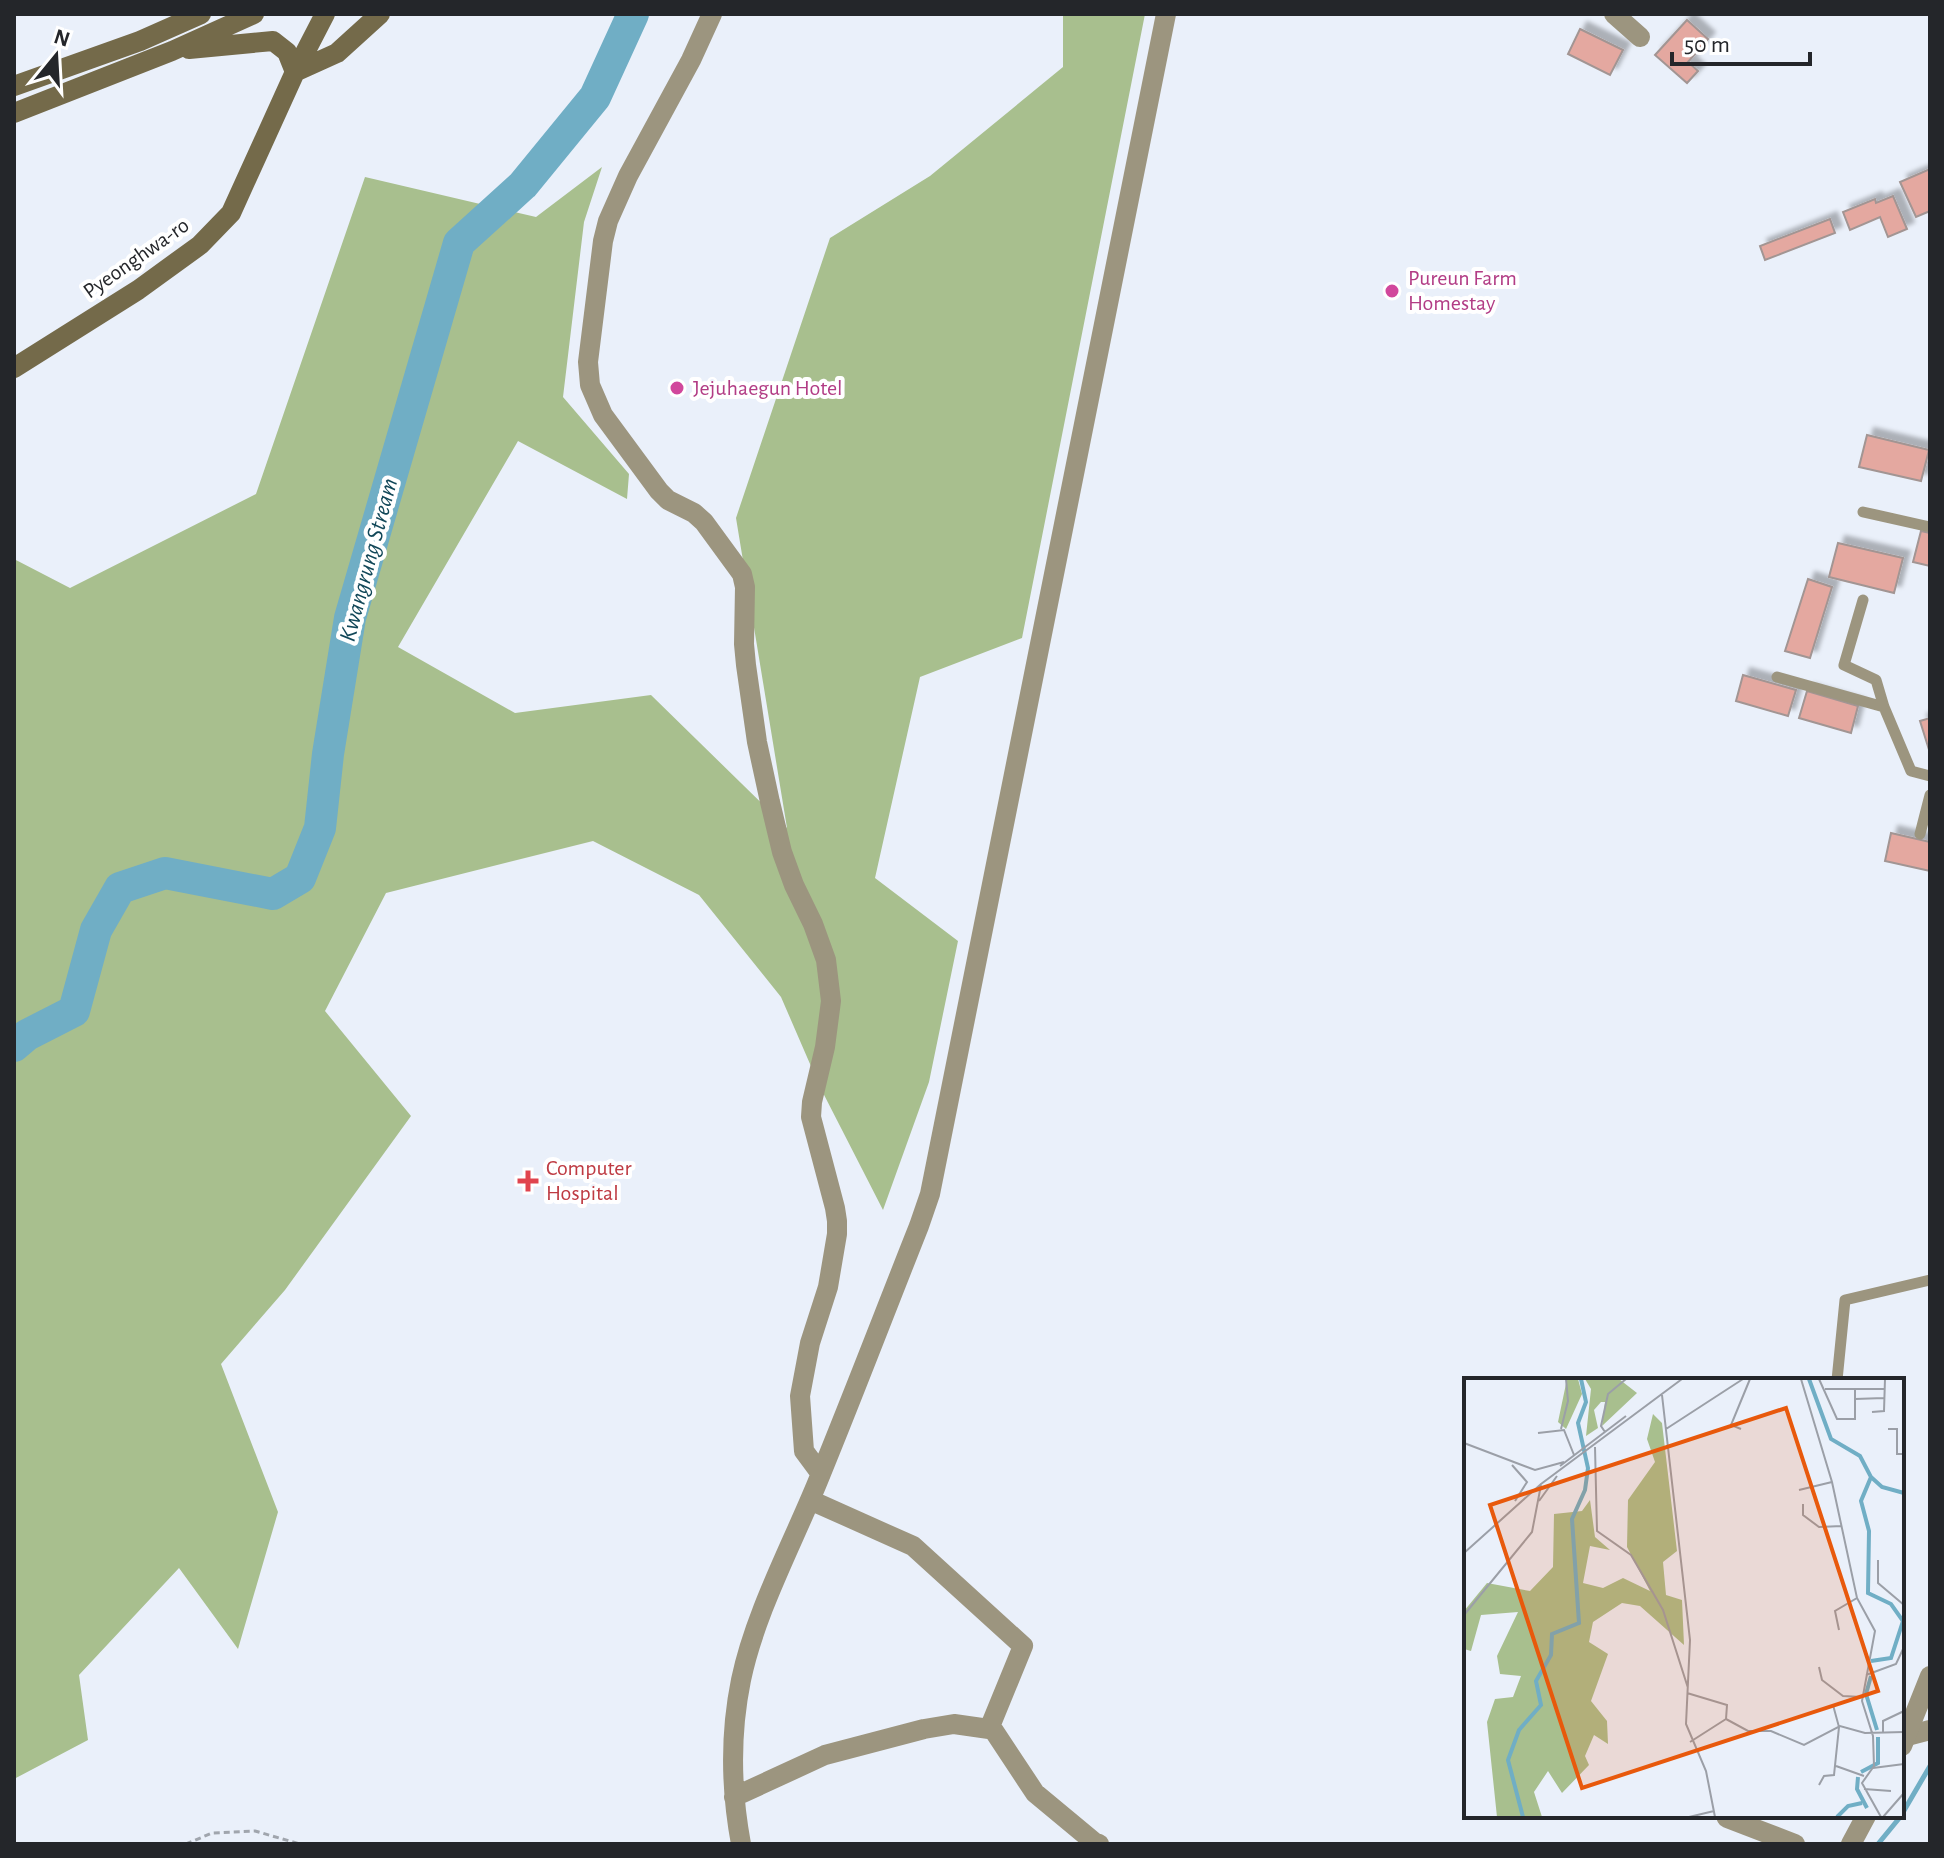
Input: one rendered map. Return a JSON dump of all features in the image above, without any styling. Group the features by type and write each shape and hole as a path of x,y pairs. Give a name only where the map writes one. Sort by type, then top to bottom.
{"main road":[{"path":"140,41 178,14"},
{"path":"14,86 140,41 201,14"},
{"path":"14,113 172,51 254,14"},
{"name":"Pyeonghwa-ro","path":"14,368 138,290 200,245 231,213 325,14"},
{"path":"172,51 273,41 287,52 295,72 337,53 380,14"}],"street":[{"path":"712,14 691,60 622,187 608,221 588,362 590,385 603,415 659,491 704,522 742,574 745,587 746,665 757,742 770,802 782,852 826,960 831,1001 811,1117 835,1208 837,1234 828,1287 810,1343 800,1396 804,1451 821,1474"},
{"path":"741,1844 734,1797 733,1755 741,1679 767,1602 821,1474 930,1194 1166,14"},
{"path":"1614,14 1640,37"},
{"path":"810,1500 913,1546 1023,1646 989,1729"},
{"path":"1915,1736 1930,1676"},
{"path":"734,1797 825,1755 954,1724 994,1731 1035,1793 1099,1844"},
{"path":"1727,1818 1795,1844"},
{"path":"1851,1844 1865,1818"}],"lane":[{"path":"1863,512 1930,527"},
{"path":"1863,600 1844,665 1876,680 1911,771 1930,776"},
{"path":"1777,677 1884,707"},
{"path":"1920,834 1930,795"},
{"path":"1837,1378 1845,1300 1930,1280"}],"path":[{"path":"186,1844 212,1833 255,1831 300,1844"}],"green space":[{"path":"1063,14 1145,14 1022,638 920,677 875,878 958,941 929,1082 883,1210 820,1087 781,997 699,895 593,841 386,893 325,1011 411,1116 285,1290 221,1364 278,1512 238,1649 179,1568 79,1675 88,1740 14,1779 14,559 70,588 256,494 365,177 536,217 602,167 584,222 563,397 629,474 627,499 518,441 398,647 515,713 651,695 787,828 736,518 830,238 930,176 1063,67"}],"building":[{"path":"1687,20 1708,39 1688,62 1698,71 1687,83 1655,55"},
{"path":"1580,29 1623,50 1610,75 1568,54"},
{"path":"1930,169 1930,211 1916,217 1900,182"},
{"path":"1893,196 1907,229 1888,237 1880,217 1850,230 1843,212 1875,199 1876,203"},
{"path":"1830,219 1835,233 1765,260 1760,246"},
{"path":"1867,435 1929,450 1921,481 1859,467"},
{"path":"1921,531 1930,533 1930,566 1913,562"},
{"path":"1838,543 1903,558 1894,593 1829,577"},
{"path":"1808,579 1832,587 1810,658 1785,651"},
{"path":"1743,675 1796,690 1788,716 1736,701"},
{"path":"1807,691 1858,706 1851,733 1799,718"},
{"path":"1930,718 1930,753 1920,721"},
{"path":"1891,833 1930,842 1930,871 1885,861"}],"waterway":[{"name":"Kwangrung Stream","path":"14,1046 27,1035 74,1011 96,930 120,888 165,873 273,894 300,878 320,828 328,754 350,618 459,243 523,185 595,97 633,14"},
{"path":"1904,1811 1930,1766"},
{"path":"1878,1844 1899,1818"}],"place":[{"name":"Pureun Farm Homestay","path":"1392,291"},
{"name":"Jejuhaegun Hotel","path":"677,388"},
{"name":"Computer Hospital","path":"528,1181"}]}
